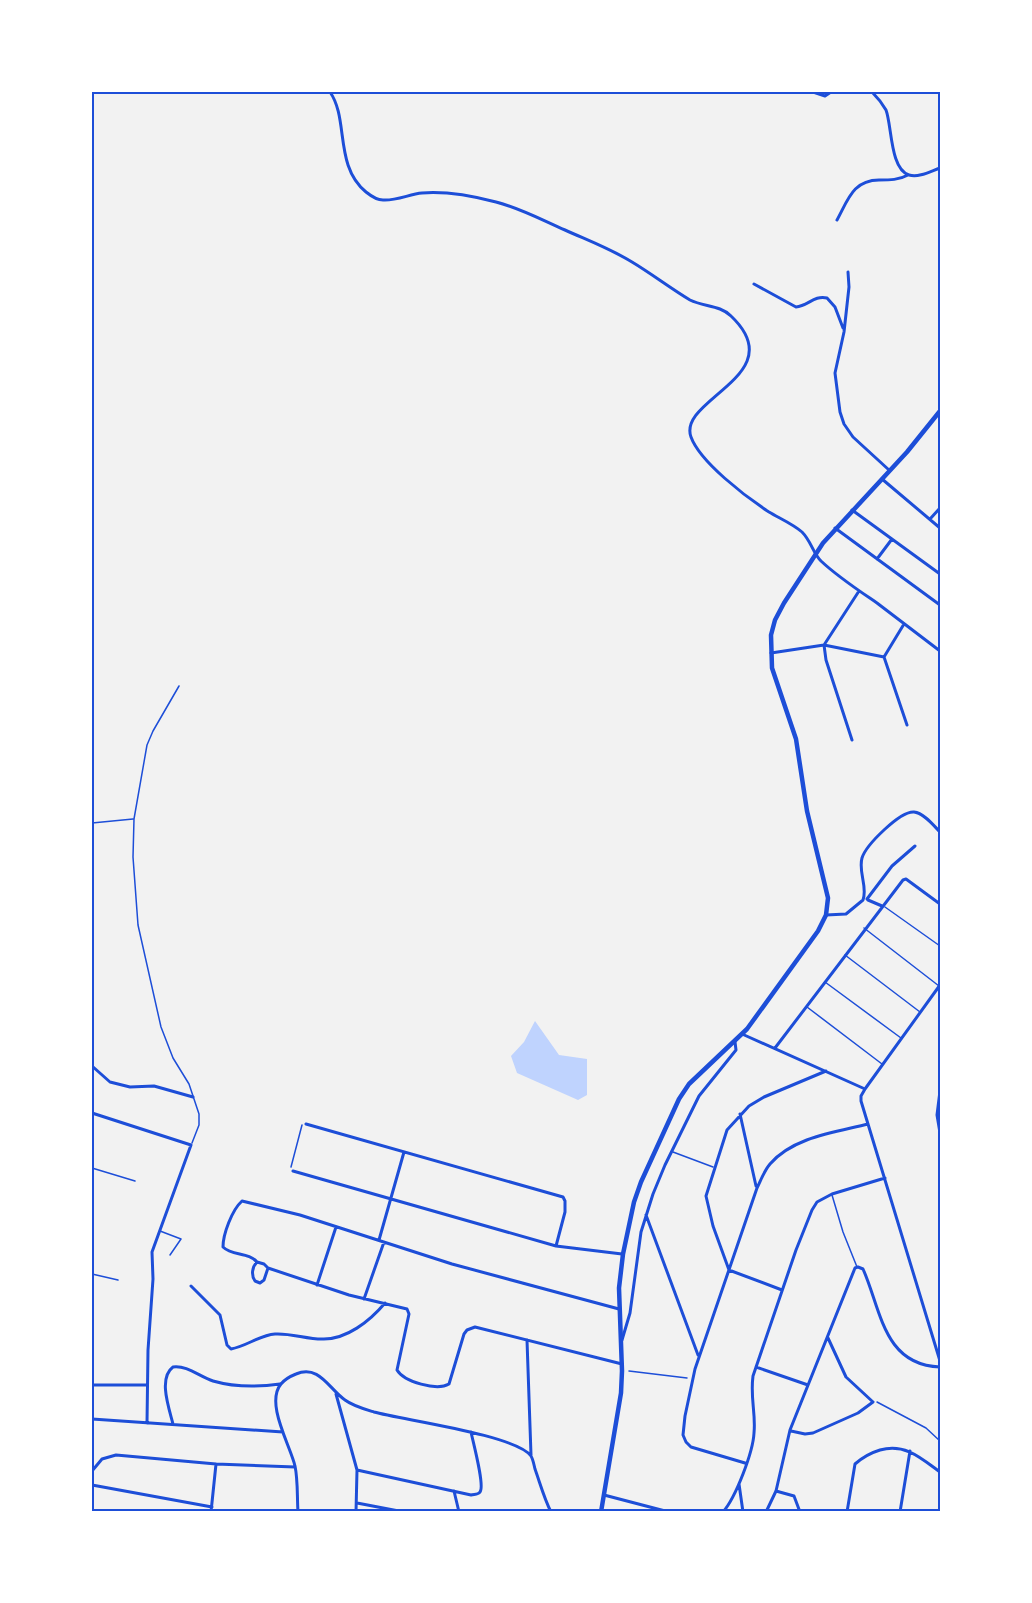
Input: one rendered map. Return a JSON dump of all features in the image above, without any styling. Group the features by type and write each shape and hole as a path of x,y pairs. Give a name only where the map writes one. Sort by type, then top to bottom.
{"main road":[{"path":"601,1512 621,1394 619,1308 623,1254 634,1202 641,1182 679,1099 702,1070 742,1034 819,931 826,915 828,898 807,811 796,739 776,683 770,654 775,620 815,553 835,528 907,452 940,411"}],"street":[{"path":"330,92 339,111 341,141 355,180 376,199 389,200 423,193 435,193 471,197 517,208 631,261 663,284 694,302 721,309 730,314 745,336 748,348 746,360 733,382 698,411 691,420 689,430 691,438 703,455 728,481 762,507 801,531 824,563 940,651"},
{"path":"813,92 825,96 831,92"},
{"path":"872,92 885,109 891,128 895,155 908,175"},
{"path":"837,220 859,184 871,180 921,174 940,168"},
{"path":"848,272 849,287 844,332 835,373 840,412 844,424 853,437 889,470"},
{"path":"754,284 796,307 803,306 816,298 828,298 835,307 844,332"},
{"path":"881,478 940,528"},
{"path":"930,519 940,508"},
{"path":"852,510 940,574"},
{"path":"835,528 940,605"},
{"path":"878,559 892,539"},
{"path":"852,740 826,660 824,645 859,591"},
{"path":"904,624 884,657 907,725"},
{"path":"770,654 824,645 884,657"},
{"path":"866,898 861,863 863,855 890,825 907,814 915,812 940,832"},
{"path":"826,915 840,915 852,911 866,898 892,866 915,846"},
{"path":"775,1048 864,928 903,880 906,879 940,904"},
{"path":"866,898 882,906"},
{"path":"940,986 861,1096 940,1361"},
{"path":"742,1034 866,1089"},
{"path":"621,1344 630,1314 640,1232 646,1214 665,1165 699,1096 736,1050 735,1042"},
{"path":"92,1066 110,1082 130,1087 154,1086 193,1097"},
{"path":"729,1270 706,1203 707,1189 727,1130 749,1106 776,1090 826,1071"},
{"path":"940,1091 937,1115 940,1133"},
{"path":"92,1113 191,1145 152,1252 147,1423"},
{"path":"740,1114 757,1188"},
{"path":"306,1124 563,1197 565,1212 556,1246"},
{"path":"745,1463 691,1447 684,1435 685,1416 699,1356 757,1188 769,1165 785,1150 868,1124"},
{"path":"379,1240 404,1152"},
{"path":"293,1170 556,1246 623,1254"},
{"path":"723,1512 739,1484 754,1435 751,1392 756,1367 812,1210 817,1202 832,1194 885,1178"},
{"path":"619,1308 452,1264 337,1226 244,1200 236,1208 224,1236 223,1247 228,1251 251,1257 257,1262 264,1263 268,1268 364,1299 406,1309 409,1314 397,1370 407,1379 436,1387 449,1384 464,1334 471,1328 477,1327 622,1364"},
{"path":"646,1214 699,1356"},
{"path":"317,1285 337,1226"},
{"path":"364,1299 384,1242"},
{"path":"257,1262 253,1268 253,1275 257,1283 264,1280 268,1268"},
{"path":"766,1512 776,1491 790,1430 843,1294 857,1267 863,1269 885,1332 893,1342 916,1361 940,1367"},
{"path":"729,1270 783,1290"},
{"path":"191,1286 220,1315 227,1345 231,1349 273,1334 320,1339 338,1337 367,1320 385,1303"},
{"path":"790,1430 805,1434 813,1433 865,1409 873,1402 846,1377 827,1337"},
{"path":"527,1340 531,1455 550,1512"},
{"path":"173,1425 165,1382 173,1366 181,1366 201,1376 224,1383 254,1386 280,1384 294,1375 308,1371 324,1378 344,1400 363,1409 471,1432 509,1443 531,1455"},
{"path":"756,1367 808,1385"},
{"path":"280,1384 276,1402 295,1467 297,1512"},
{"path":"92,1385 147,1385"},
{"path":"336,1392 357,1470 356,1512"},
{"path":"92,1419 283,1432"},
{"path":"357,1470 471,1495 478,1494 482,1483 471,1432"},
{"path":"847,1512 855,1464 870,1453 901,1447 940,1472"},
{"path":"900,1512 910,1451"},
{"path":"92,1471 97,1463 116,1455 216,1464 295,1467"},
{"path":"92,1485 211,1509 216,1464"},
{"path":"739,1484 743,1512"},
{"path":"454,1491 459,1512"},
{"path":"776,1491 794,1496 800,1512"},
{"path":"603,1495 669,1512"},
{"path":"357,1503 404,1512"}],"lane":[{"path":"179,686 153,730 147,745 134,819 133,857 141,942 166,1042 172,1058 189,1084 199,1114 199,1125 191,1145"},
{"path":"92,823 134,819"},
{"path":"882,906 940,946"},
{"path":"864,928 940,986"},
{"path":"844,955 920,1012"},
{"path":"824,982 902,1039"},
{"path":"806,1006 884,1065"},
{"path":"672,1151 714,1168"},
{"path":"92,1168 135,1182"},
{"path":"832,1194 843,1232 857,1267"},
{"path":"160,1230 181,1239 170,1255"},
{"path":"92,1274 118,1280"}],"path":[{"path":"293,1170 291,1166 295,1148 302,1124 306,1124"},
{"path":"626,1371 688,1378"},
{"path":"873,1402 878,1402 926,1428 940,1441"}],"water":[{"path":"535,1021 559,1055 587,1059 587,1095 578,1100 517,1073 511,1056 524,1042"}]}
